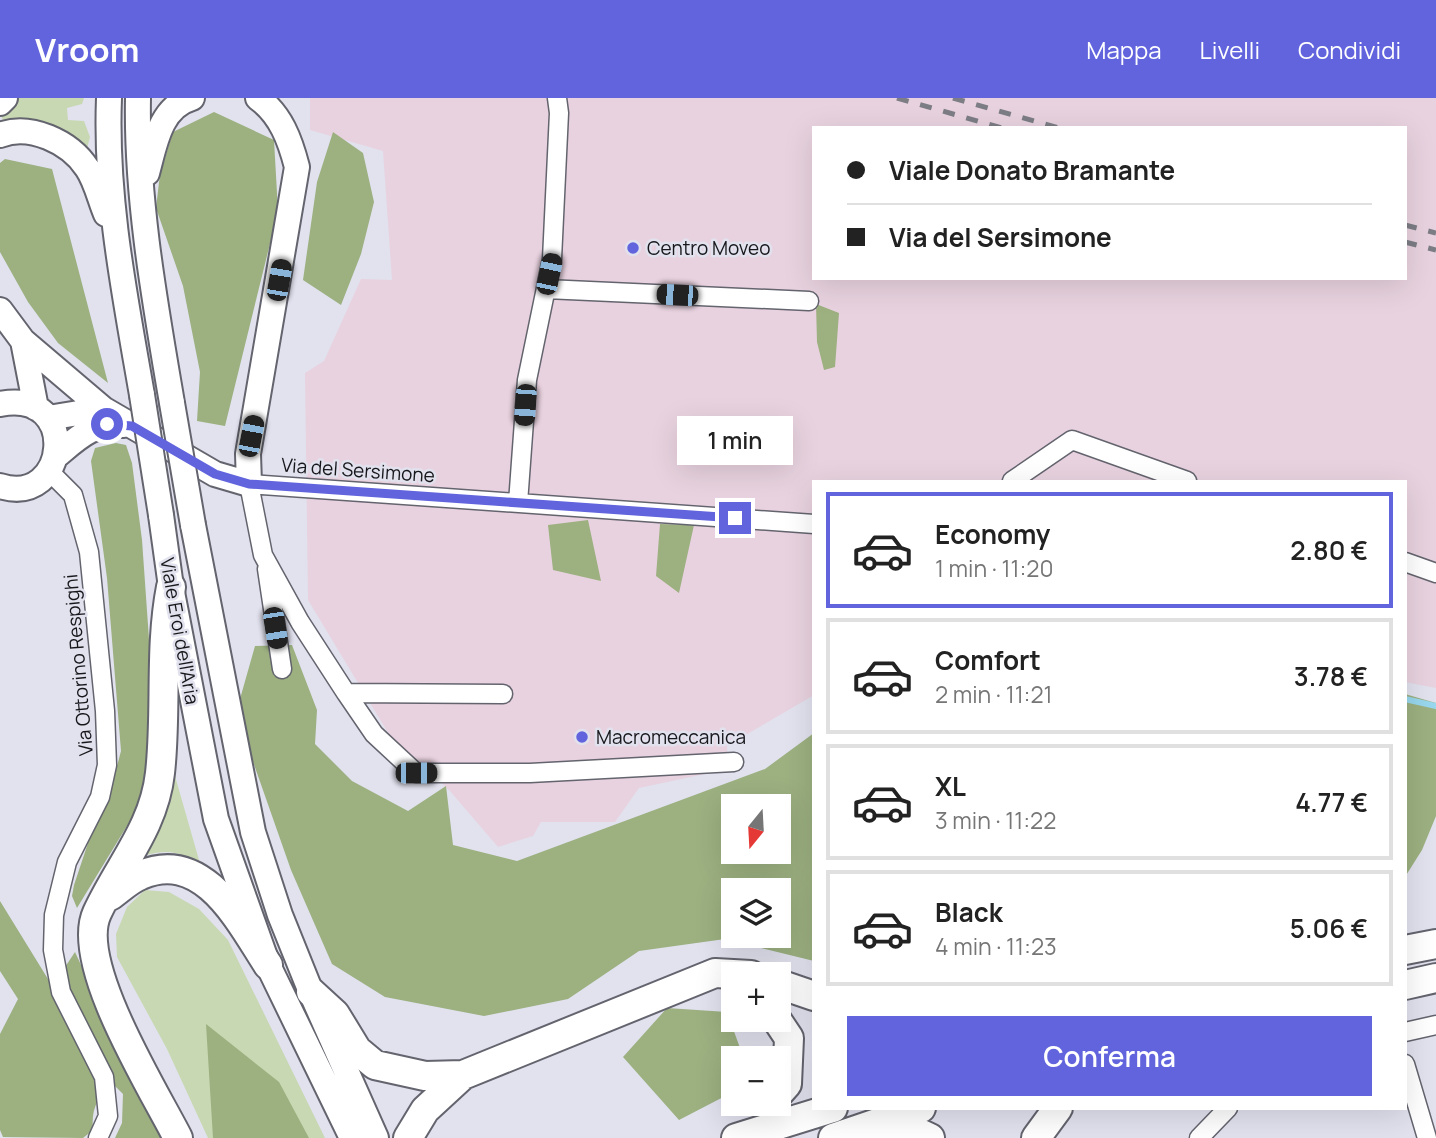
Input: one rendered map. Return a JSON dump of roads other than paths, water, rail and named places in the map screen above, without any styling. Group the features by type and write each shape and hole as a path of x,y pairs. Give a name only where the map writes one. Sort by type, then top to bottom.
{"highway":[{"path":"171,587 163,627 157,785 152,808 137,845 104,899 91,934 99,979 178,1138"},
{"path":"104,899 141,875 165,868 189,872 210,884 268,965"},
{"path":"1407,950 1436,944"},
{"path":"1407,985 1436,978"},
{"path":"311,992 335,1014 357,1050 375,1065 425,1076 463,1075 721,979"},
{"path":"791,988 812,995"},
{"path":"408,1138 425,1110 463,1075"},
{"path":"740,1136 826,1110"},
{"path":"833,1138 915,1110"},
{"path":"1036,1138 1057,1110"},
{"path":"740,1136 758,1116"},
{"path":"871,1125 915,1131 930,1138"}],"main road":[{"path":"0,103 5,98"},
{"name":"Viale Eroi dell'Aria","path":"110,98 114,234 171,587 216,819 268,965 352,1138"},
{"name":"Viale Eroi dell'Aria","path":"138,98 137,132 156,306 193,525 253,832 280,915 376,1138"},
{"path":"143,190 159,128 179,102 192,98"},
{"path":"0,310 23,341 103,409 215,474 249,484 248,454 297,167 291,143 272,108 258,98"},
{"path":"0,135 27,131 64,144 87,168 114,234"},
{"path":"23,341 42,413 58,442 53,464"},
{"path":"0,404 25,403 42,413 103,409"},
{"path":"3,487 30,486 92,428 107,424 132,426"}],"street":[{"path":"518,503 527,380 552,259 559,113 557,98"},
{"path":"546,289 809,301"},
{"path":"1013,480 1072,440 1184,480"},
{"name":"Via Ottorino Respighi","path":"53,464 73,495 89,552 105,711 107,765 100,797 67,862 54,915 53,950 61,992 104,1077 108,1116 98,1138"},
{"path":"249,484 265,559 282,670"},
{"name":"Via del Sersimone","path":"249,484 812,524"},
{"path":"265,559 300,622 374,734 416,773 530,774 734,762"},
{"path":"1407,563 1436,573"},
{"path":"346,693 503,694"},
{"path":"1407,1032 1436,1026"},
{"path":"1407,1071 1427,1138"},
{"path":"1199,1138 1226,1110"}],"waterway":[{"path":"1407,699 1436,706"}],"railway":[{"path":"897,98 995,126"},
{"path":"953,98 1052,126"},
{"path":"1407,226 1436,233"},
{"path":"1407,243 1436,250"}],"place":[{"name":"Centro Moveo","path":"633,248"},
{"name":"Macromeccanica","path":"582,737"}]}
